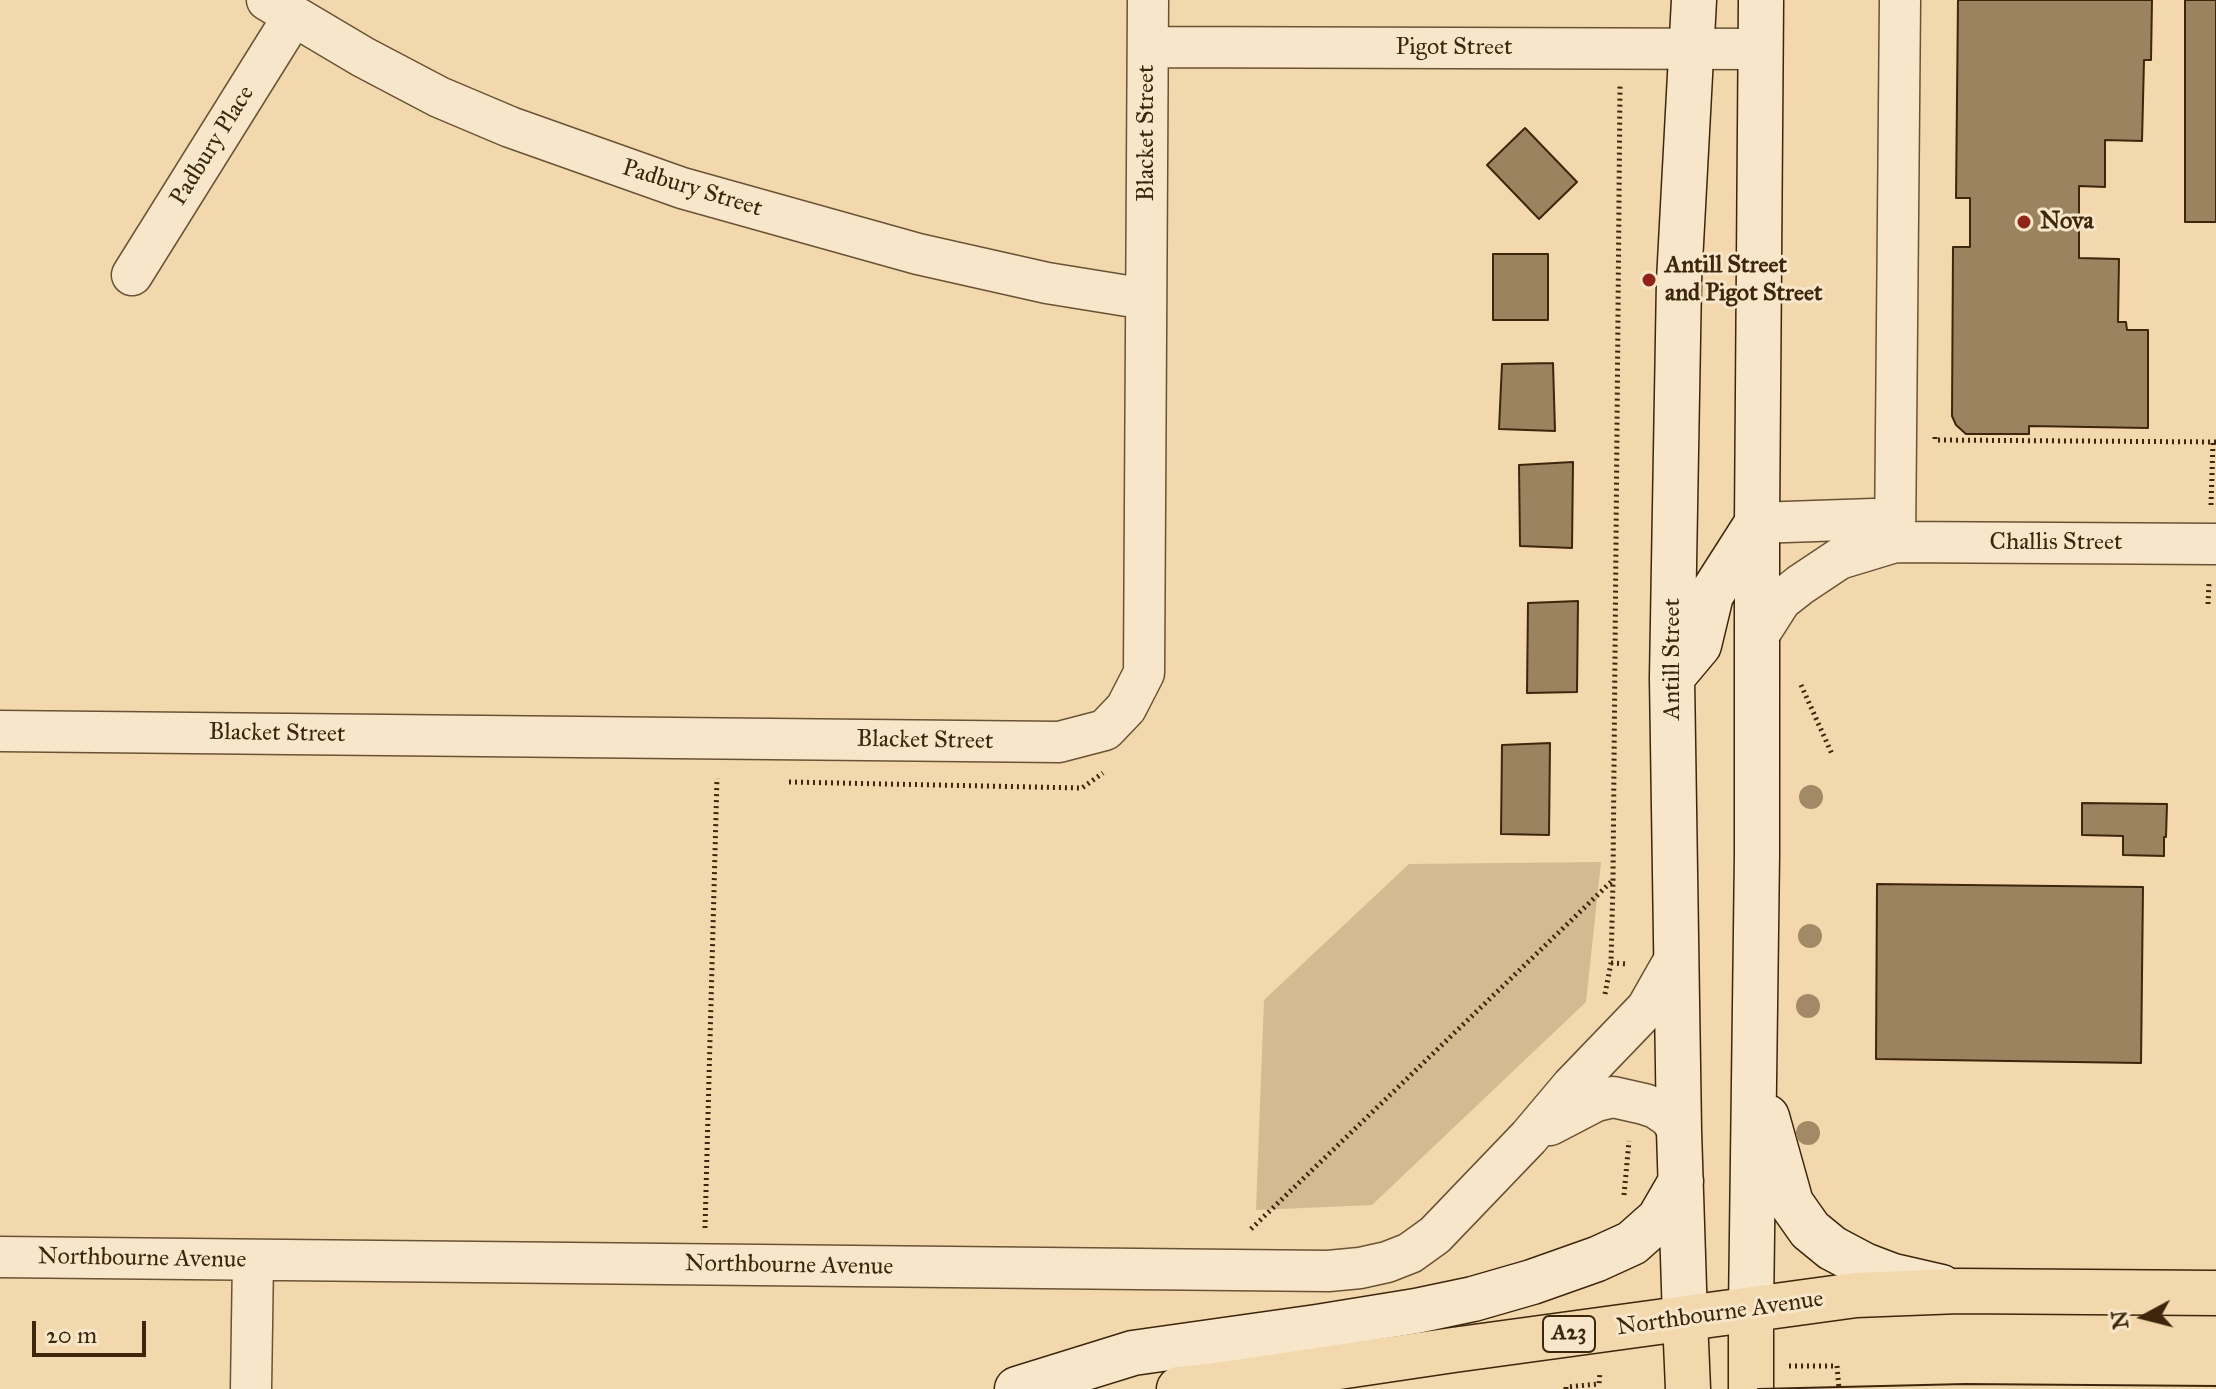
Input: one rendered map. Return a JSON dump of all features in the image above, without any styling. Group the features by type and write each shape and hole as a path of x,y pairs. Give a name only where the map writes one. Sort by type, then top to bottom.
{"highway":[{"name":"Northbourne Avenue","path":"1179,1389 1856,1295 1959,1291 2216,1293"},
{"path":"1751,1310 1751,1389"},
{"path":"1685,1319 1688,1389"}],"main road":[{"name":"Antill Street","path":"1685,1319 1679,1131 1659,960 1672,678 1679,281 1694,0"},
{"path":"1751,1310 1757,854 1761,0"},
{"path":"1672,678 1699,645 1711,595 1757,523"},
{"path":"1753,1064 1791,1203 1810,1230 1832,1248 1864,1265 1893,1276 1959,1291"},
{"path":"1017,1389 1133,1353 1416,1311 1532,1282 1632,1243 1659,1219 1681,1181"}],"street":[{"name":"Blacket Street","path":"0,731 1059,742 1105,730 1126,708 1144,673 1148,0"},
{"path":"1895,542 1900,0"},
{"name":"Padbury Place","path":"132,275 280,8"},
{"name":"Padbury Street","path":"280,8 439,97 510,127 682,188 918,254 1047,283 1146,299"},
{"name":"Pigot Street","path":"1148,47 1760,49"},
{"path":"1757,523 1873,519 1895,542"},
{"name":"Challis Street","path":"1758,636 1781,600 1800,585 1839,559 1895,542 2216,544"},
{"name":"Northbourne Avenue","path":"0,1257 1328,1271 1360,1268 1410,1253 1435,1235 1647,1008 1659,960"},
{"name":"Northbourne Avenue","path":"1529,1137 1596,1101 1613,1097 1656,1108 1669,1117 1679,1131"},
{"path":"251,1389 253,1260"}],"path":[{"path":"1604,996 1611,963 1613,880 1621,48"},
{"path":"1935,440 2216,442"},
{"path":"704,1241 718,739"},
{"path":"1246,1235 1613,880"},
{"path":"1611,963 1659,960"},
{"path":"1624,1203 1632,1101"},
{"path":"1566,1389 1599,1384"}],"shaded area":[{"path":"1601,862 1586,1002 1372,1205 1256,1210 1264,1000 1409,864"}],"building":[{"name":"Nova","path":"1958,0 2152,0 2151,60 2144,60 2142,141 2105,140 2105,187 2079,186 2079,258 2119,259 2118,322 2126,322 2127,330 2148,330 2148,428 2029,426 2029,434 1966,434 1952,416 1953,247 1970,247 1970,198 1956,198"},
{"path":"2185,0 2216,0 2216,222 2185,222"},
{"path":"1525,128 1577,182 1539,219 1487,165"},
{"path":"1493,254 1548,254 1548,320 1493,320"},
{"path":"1553,363 1555,431 1499,429 1502,364"},
{"path":"1573,462 1572,548 1520,546 1519,465"},
{"path":"1578,601 1577,692 1527,693 1528,603"},
{"path":"1550,743 1549,835 1501,834 1502,745"},
{"path":"2082,803 2167,804 2164,856 2123,855 2123,836 2082,835"},
{"path":"1877,884 2143,887 2141,1063 1876,1059"}],"tram line":[{"path":"1758,1389 1965,1384 2216,1386"}],"place":[{"name":"Nova","path":"2024,222"},
{"name":"Antill Street and Pigot Street","path":"1649,280"}]}
